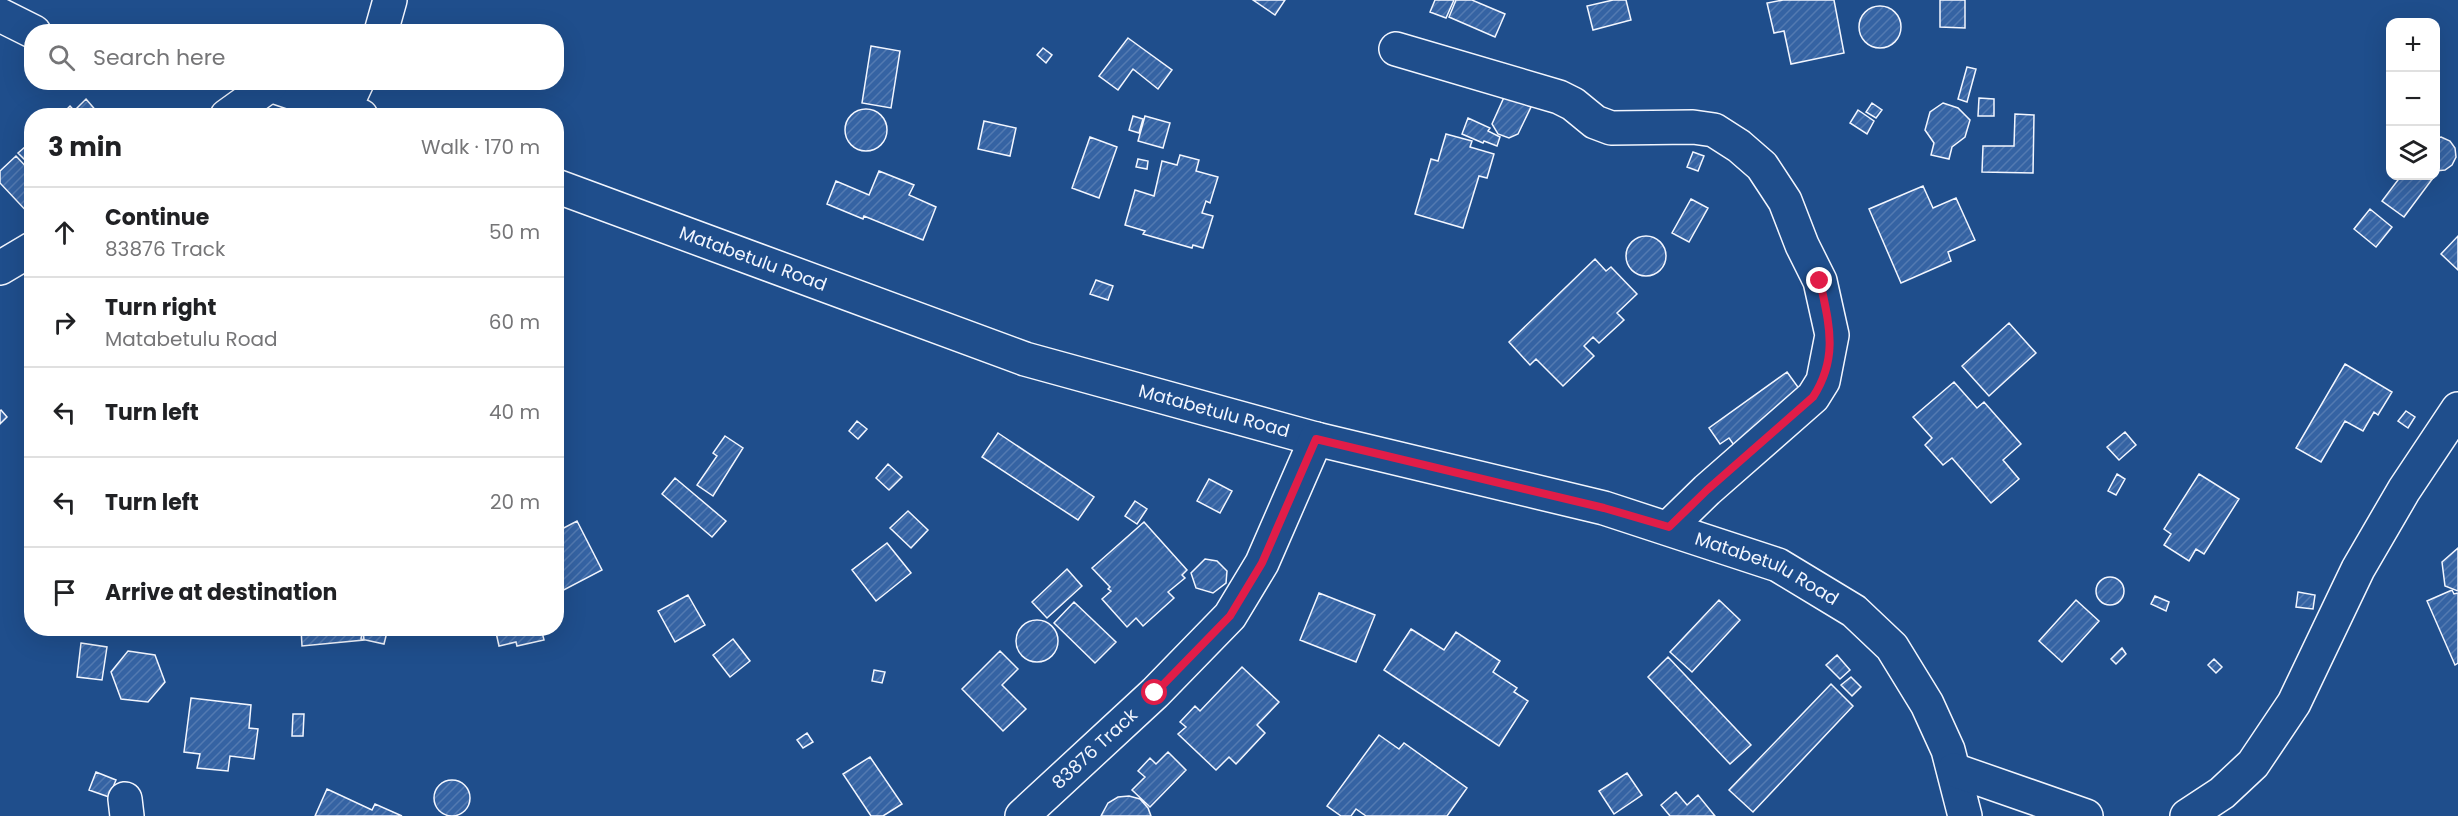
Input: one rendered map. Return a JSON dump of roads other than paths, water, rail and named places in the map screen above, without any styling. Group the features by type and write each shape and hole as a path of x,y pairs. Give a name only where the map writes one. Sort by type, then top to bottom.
{"street":[{"path":"383,24 390,0"},
{"path":"0,15 24,27"},
{"path":"1396,49 1559,98 1574,104 1594,122 1611,128 1693,127 1714,130 1739,146 1762,166 1785,201 1802,245 1820,281 1832,335 1823,381 1813,397 1707,490 1669,527"},
{"path":"236,108 258,90"},
{"path":"293,90 354,103"},
{"name":"Matabetulu Road","path":"564,189 1025,359 1316,439 1604,508 1669,527 1778,565 1854,611 1892,647 1927,704 1948,750 1965,816"},
{"path":"0,268 24,254"},
{"path":"2187,816 2222,793 2253,764 2288,712 2358,569 2404,490 2458,409"},
{"name":"83876 Track","path":"1022,816 1155,693 1230,616 1262,563 1316,439"},
{"path":"1954,770 2086,816"}]}
